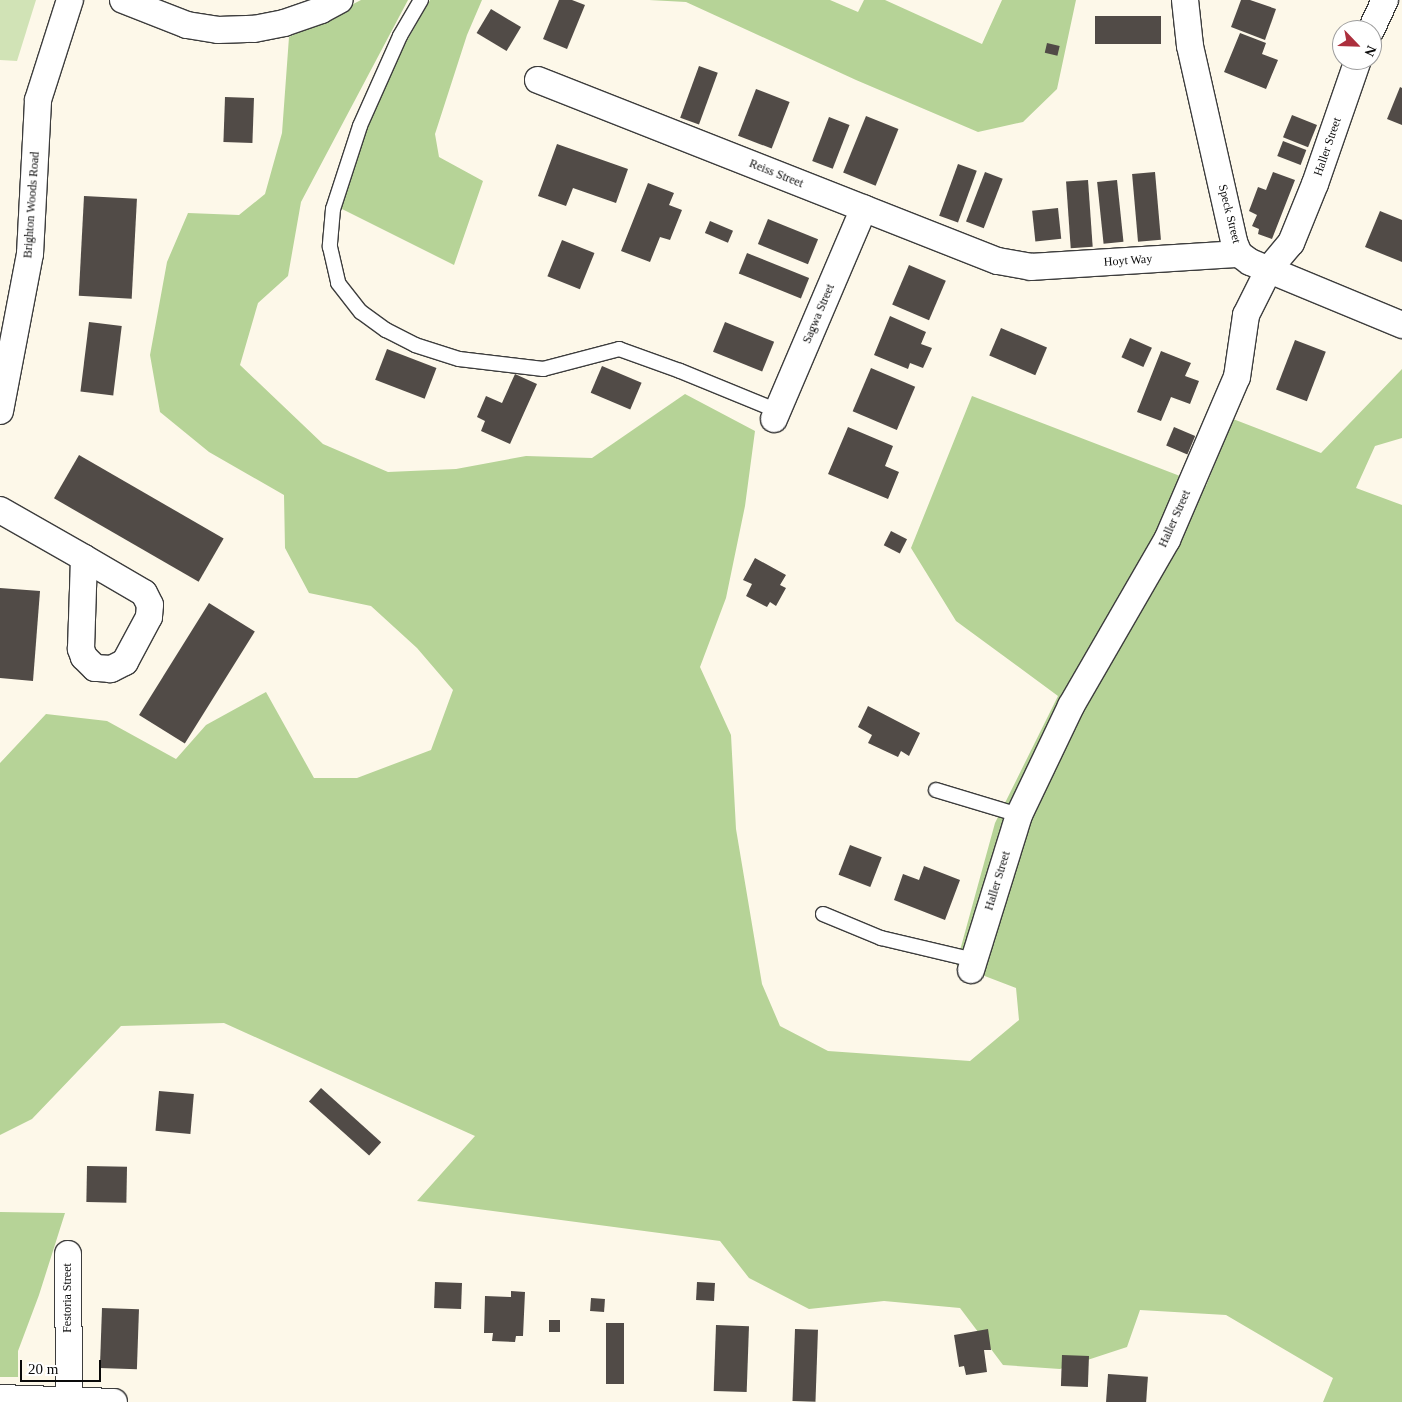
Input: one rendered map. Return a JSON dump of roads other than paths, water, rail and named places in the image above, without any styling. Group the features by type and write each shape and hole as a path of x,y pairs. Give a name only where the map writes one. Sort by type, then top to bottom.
{"street":[{"name":"Brighton Woods Road","path":"0,411 30,254 38,100 70,0"},
{"path":"123,0 187,25 218,30 254,30 284,23 321,10 340,0"},
{"name":"Speck Street","path":"1185,0 1190,46 1234,242 1239,254 1250,262 1402,325"},
{"path":"1376,20 1385,0"},
{"name":"Haller Street","path":"973,965 1019,815 1071,706 1167,540 1237,377 1246,315 1269,269 1291,243 1315,184 1355,70"},
{"name":"Reiss Street","path":"538,80 998,261 1016,266"},
{"name":"Sagwa Street","path":"776,415 864,208"},
{"name":"Hoyt Way","path":"1016,266 1031,267 1239,254"},
{"path":"0,510 84,558"},
{"name":"Festoria Street","path":"68,1254 68,1401"},
{"path":"0,1398 114,1402"}],"lane":[{"path":"421,0 400,36 360,126 333,210 330,247 338,283 361,312 386,330 415,345 459,359 543,369 619,349 680,371 776,415"},
{"path":"936,790 1019,815"},
{"path":"823,914 881,938 973,965"}]}
